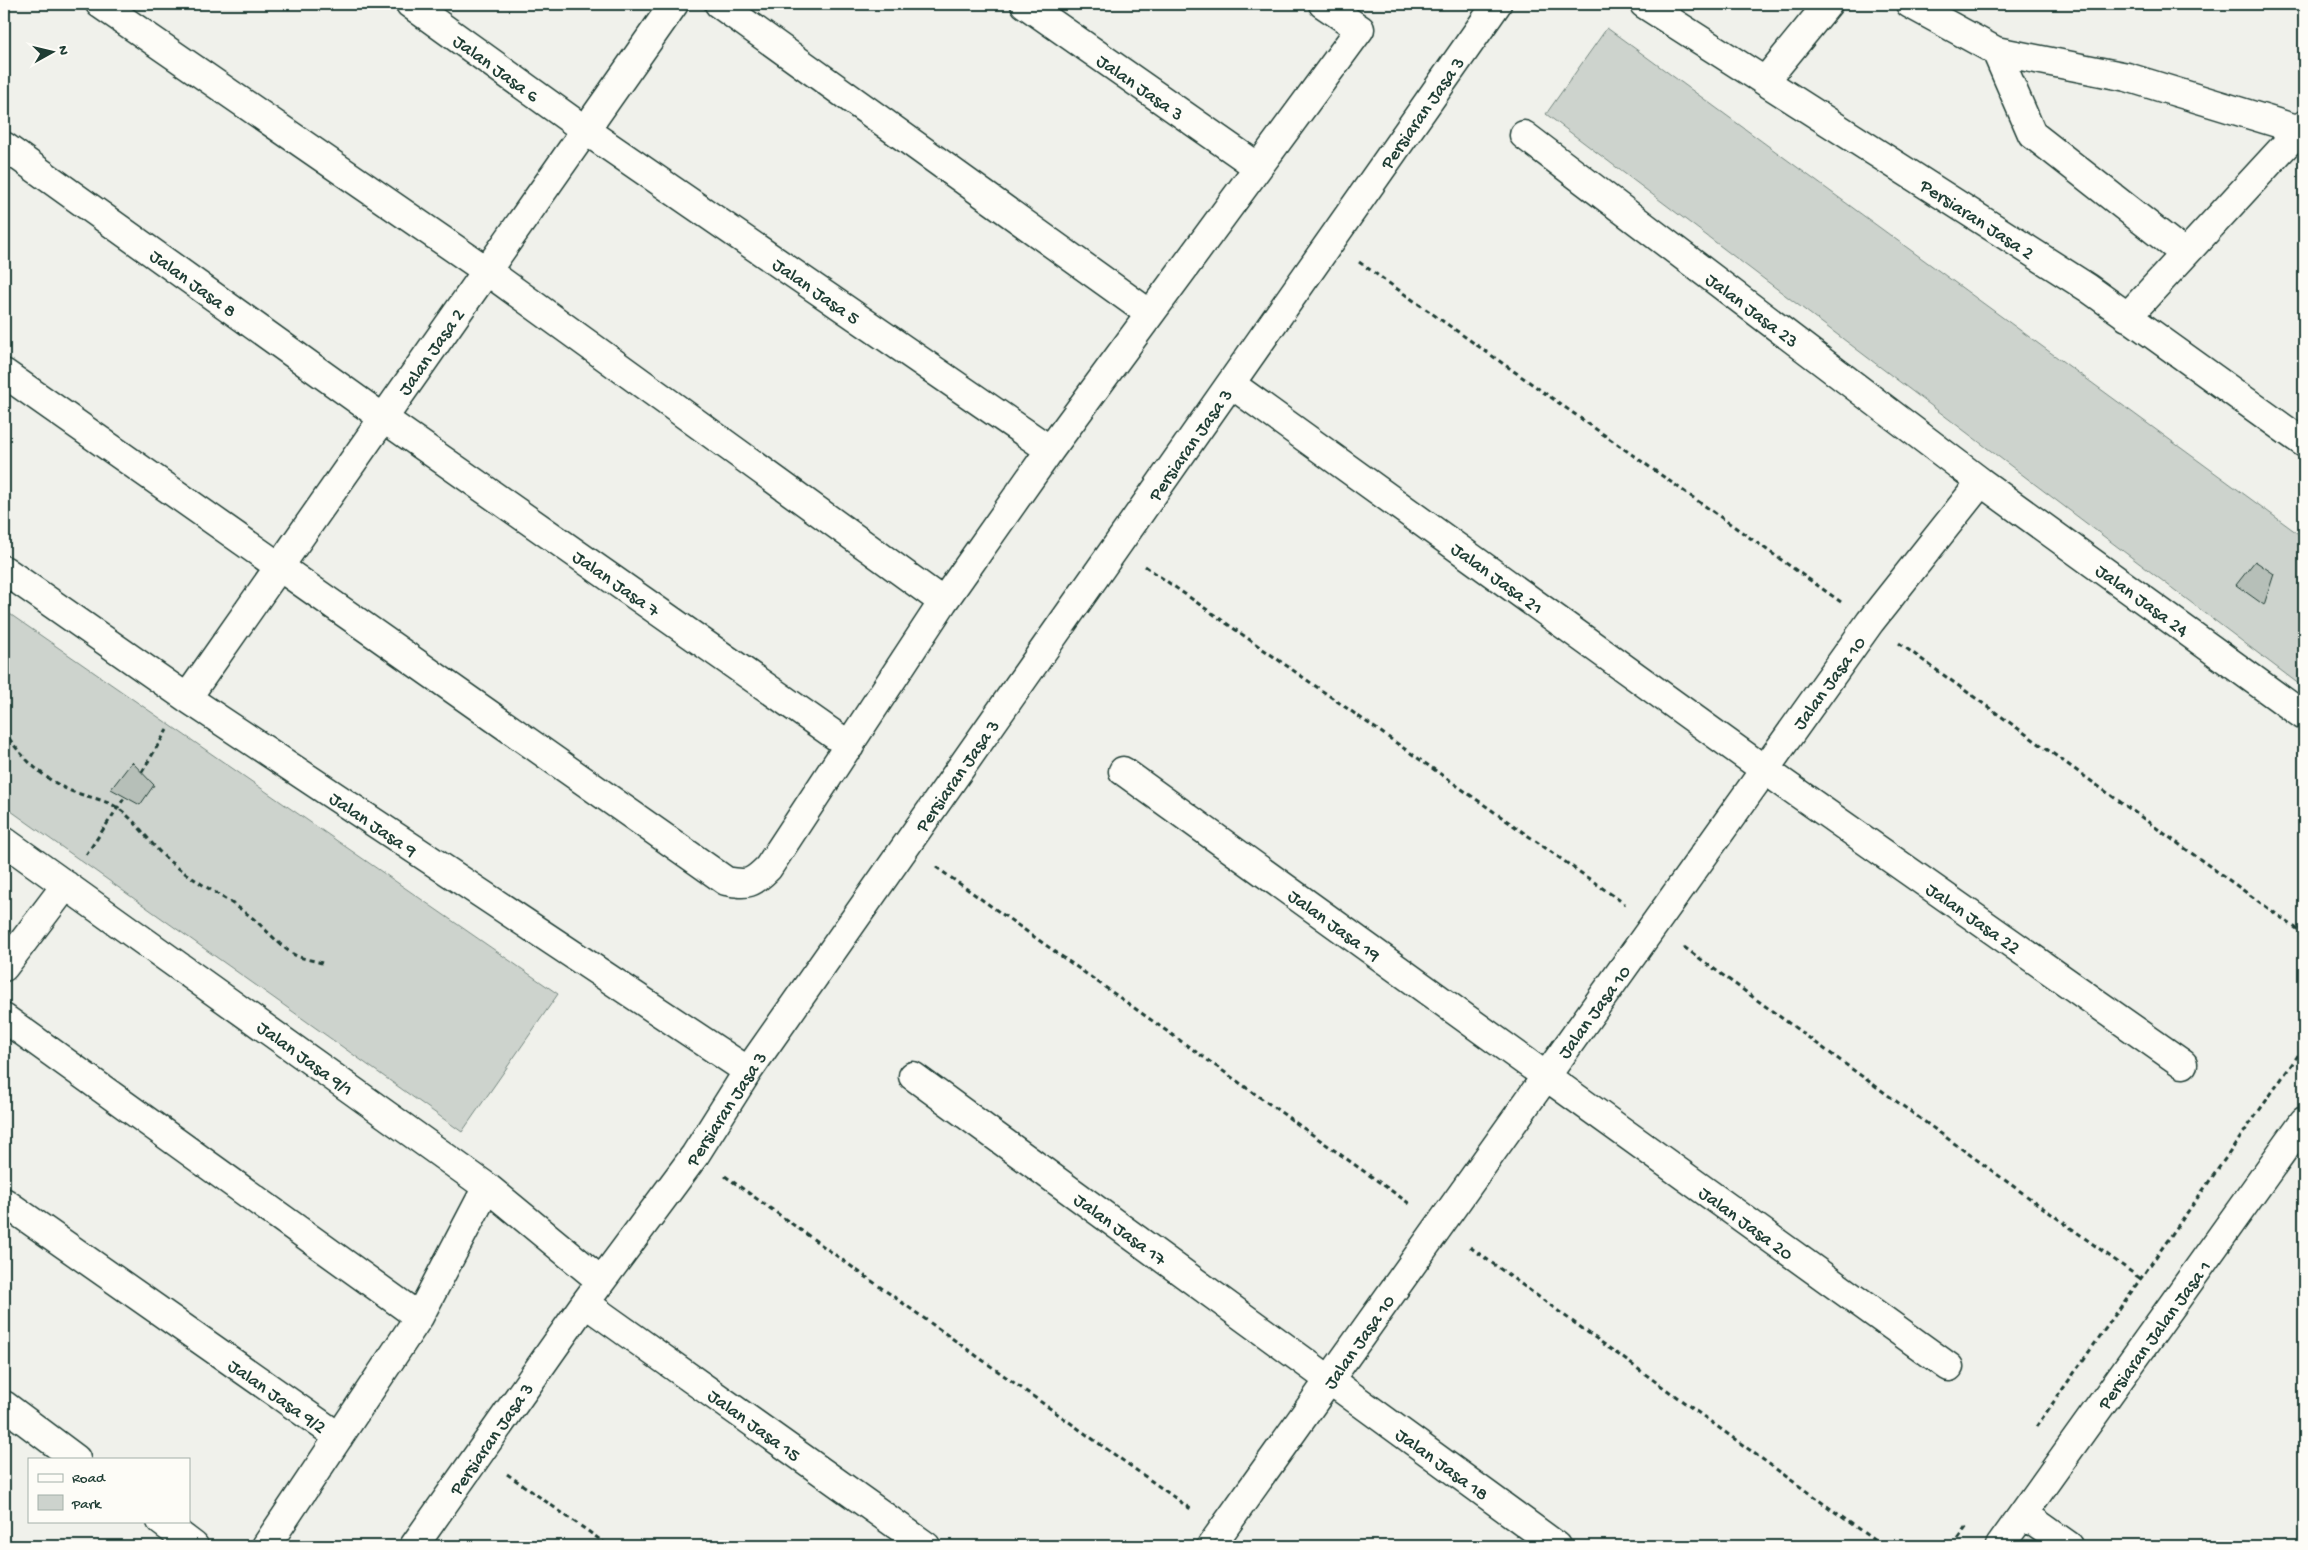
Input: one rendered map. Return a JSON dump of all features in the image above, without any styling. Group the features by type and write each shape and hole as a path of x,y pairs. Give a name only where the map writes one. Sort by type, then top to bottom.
{"street":[{"path":"100,4 486,271 943,602"},
{"name":"Jalan Jasa 6","path":"410,4 585,130"},
{"name":"Jalan Jasa 2","path":"187,698 674,4"},
{"path":"719,4 1150,314"},
{"name":"Jalan Jasa 3","path":"1025,4 1258,167"},
{"path":"4,373 726,881 754,882 768,868 943,602 1050,450 1360,29 1323,4"},
{"name":"Persiaran Jasa 3","path":"414,1546 585,1303 695,1155 748,1070 1498,4"},
{"name":"Persiaran Jasa 2","path":"1644,4 2088,288 2304,443"},
{"path":"1765,81 1828,4"},
{"path":"1910,4 1996,51 2128,77 2303,129 2127,317"},
{"path":"1996,51 2032,134 2185,254"},
{"name":"Jalan Jasa 5","path":"585,130 1050,450"},
{"name":"Jalan Jasa 23","path":"1524,135 1982,482"},
{"name":"Jalan Jasa 8","path":"4,146 383,418"},
{"name":"Jalan Jasa 21","path":"1231,384 1765,770"},
{"name":"Jalan Jasa 7","path":"383,418 850,746"},
{"name":"Jalan Jasa 10","path":"1217,1539 1870,622 1982,482"},
{"name":"Jalan Jasa 24","path":"1982,482 2304,716"},
{"name":"Jalan Jasa 9","path":"4,570 187,698 748,1070"},
{"name":"Jalan Jasa 22","path":"1765,770 2183,1064"},
{"name":"Jalan Jasa 19","path":"1123,771 1546,1076"},
{"name":"Jalan Jasa 9/1","path":"4,841 487,1187 601,1281"},
{"path":"4,967 66,885"},
{"path":"4,1018 419,1317"},
{"name":"Jalan Jasa 17","path":"913,1076 1330,1380"},
{"name":"Jalan Jasa 20","path":"1546,1076 1949,1367"},
{"name":"Persiaran Jalan Jasa 1","path":"2000,1546 2304,1121"},
{"name":"Jalan Jasa 9/2","path":"4,1202 339,1437 419,1317 487,1187"},
{"name":"Jalan Jasa 15","path":"585,1303 926,1546"},
{"name":"Jalan Jasa 18","path":"1330,1380 1557,1546"},
{"path":"4,1405 75,1458"},
{"path":"266,1546 339,1437"},
{"path":"2024,1514 2069,1546"},
{"path":"162,1522 194,1546"}],"path":[{"path":"1330,242 1870,622 2304,934"},
{"path":"142,772 187,698"},
{"path":"4,731 17,752 48,778 71,790 100,799 118,808 167,859 190,877 246,912 292,954 322,963"},
{"path":"66,885 125,797"},
{"path":"906,846 1440,1225 1882,1546"},
{"path":"2032,1433 2304,1047"},
{"path":"695,1155 1217,1539"},
{"path":"479,1454 609,1546"},
{"path":"1952,1546 1970,1522"}],"green space":[{"path":"1607,28 2304,538 2304,688 1546,114"},
{"path":"4,610 558,994 462,1132 4,806"}],"building":[{"path":"2255,561 2274,574 2264,605 2236,585"},
{"path":"132,762 154,785 140,805 111,789"}]}
